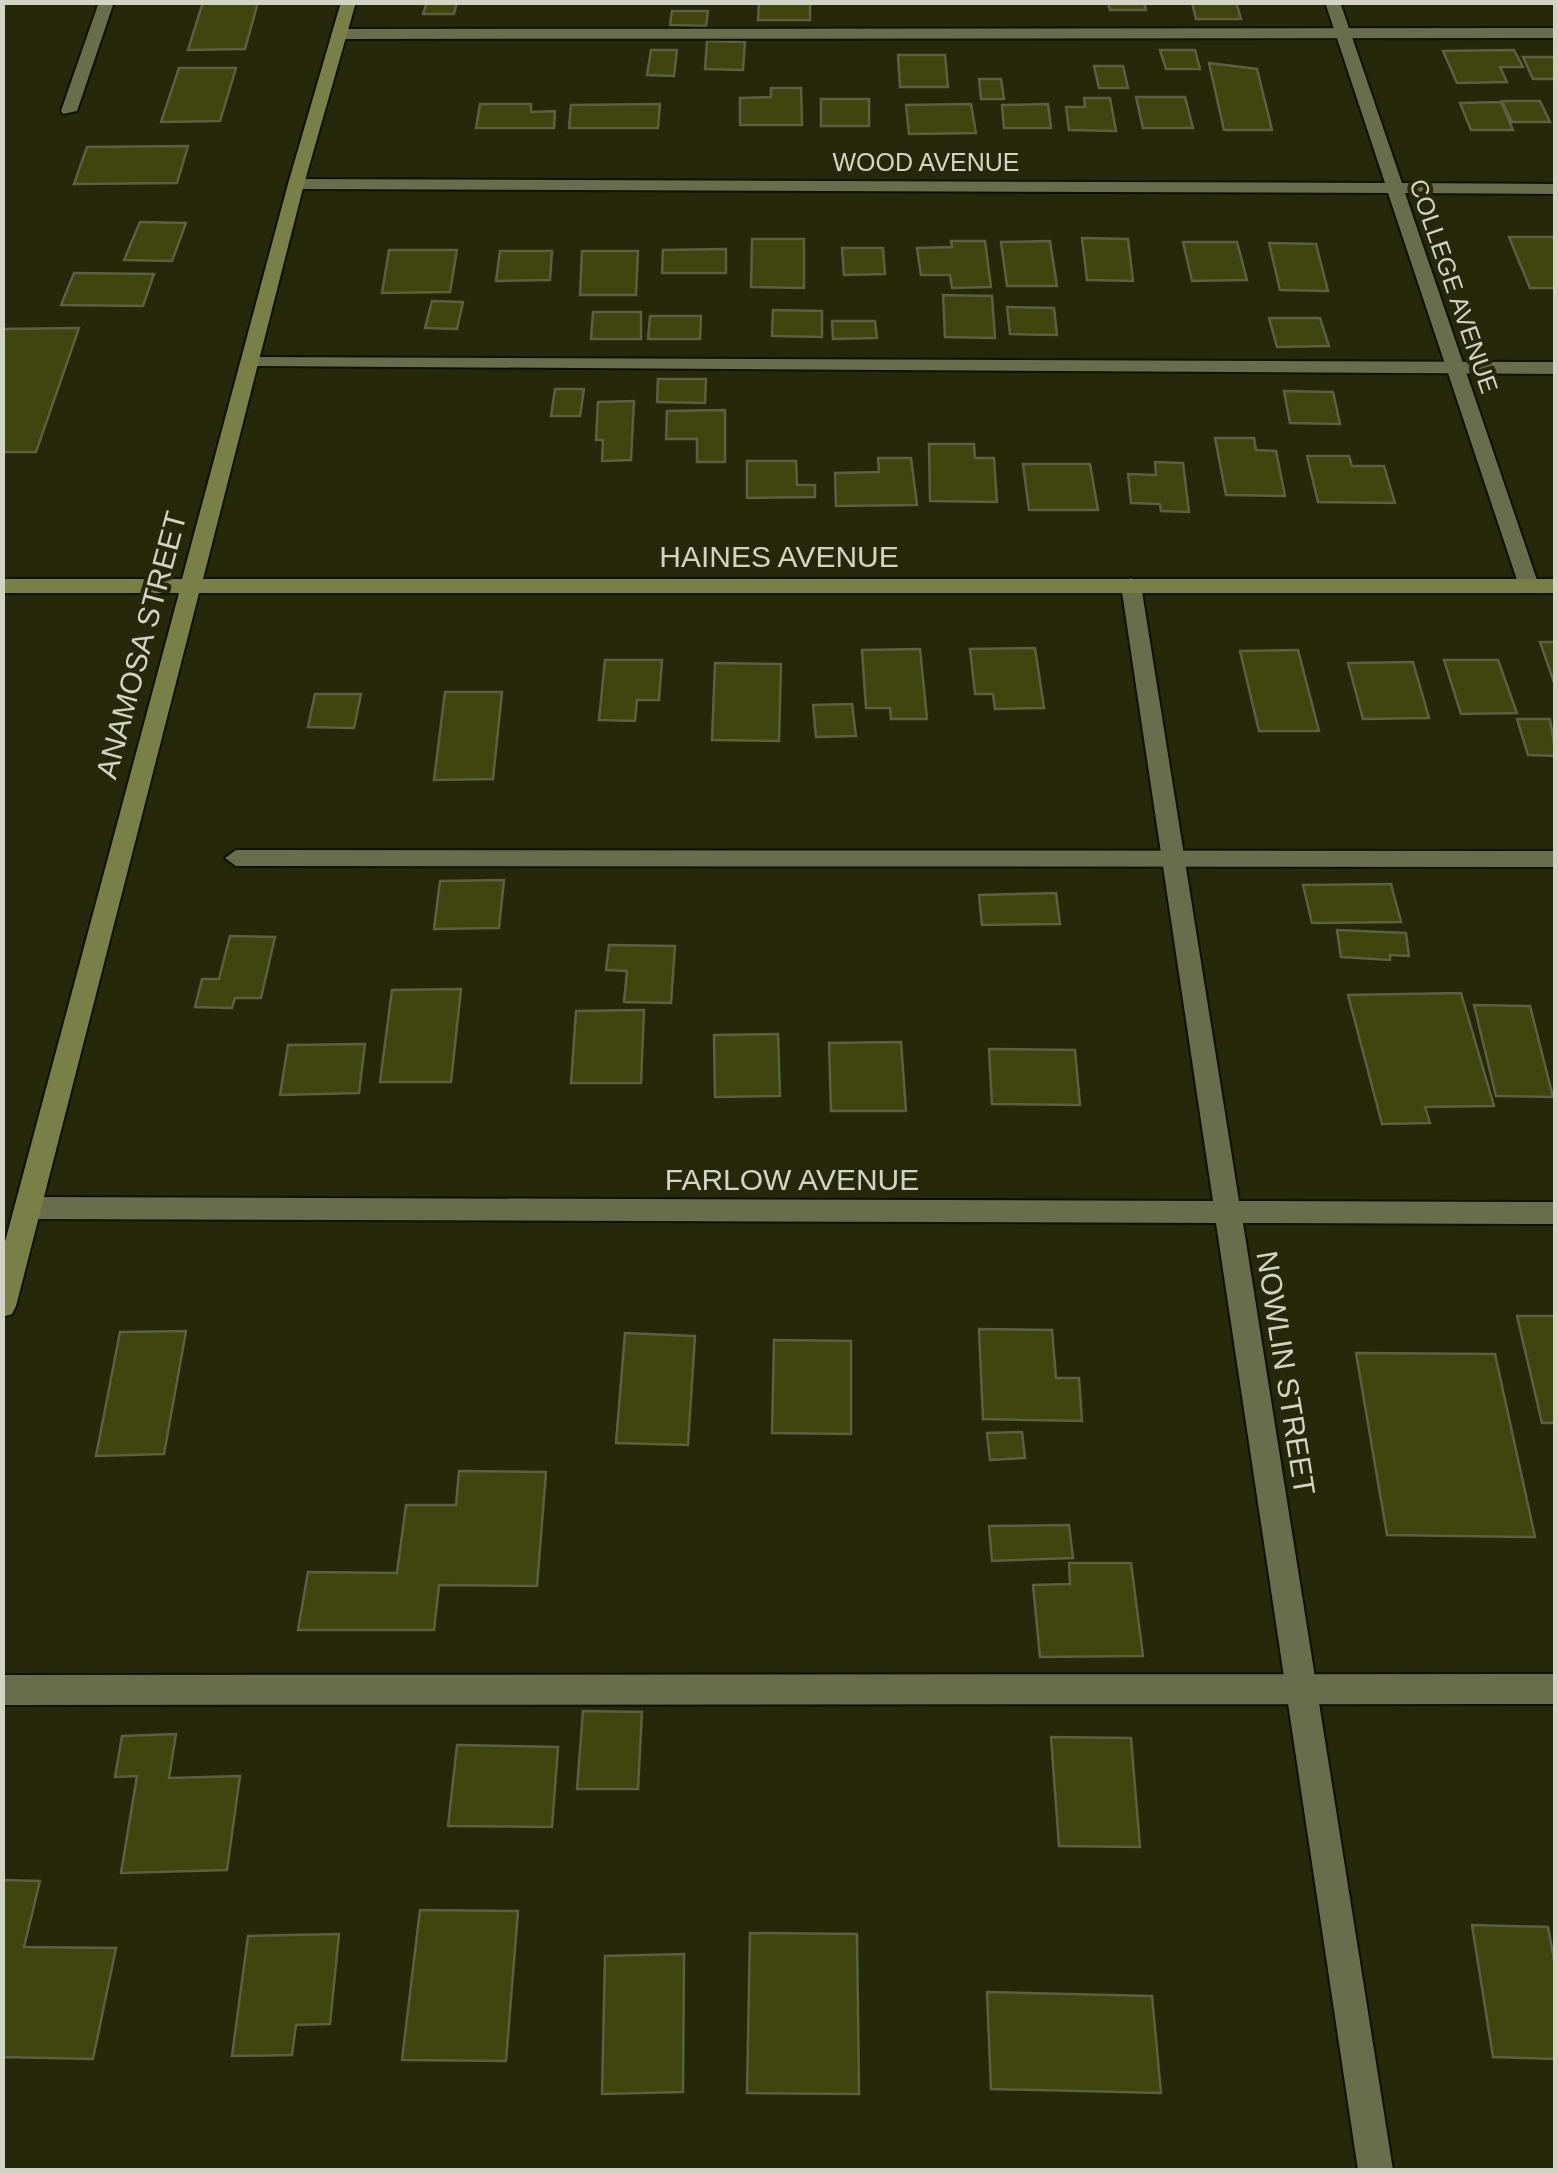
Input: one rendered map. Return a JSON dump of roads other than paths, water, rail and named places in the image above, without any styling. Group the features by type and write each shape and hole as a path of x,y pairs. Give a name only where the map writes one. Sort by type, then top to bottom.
{"main road":[{"name":"ANAMOSA STREET","path":"2,1306 296,184 348,2"},
{"name":"HAINES AVENUE","path":"2,586 1556,586"}],"street":[{"path":"69,111 107,2"},
{"name":"COLLEGE AVENUE","path":"1332,2 1529,586"},
{"path":"340,34 1556,33"},
{"name":"WOOD AVENUE","path":"296,184 1556,189"},
{"path":"249,362 1556,368"},
{"name":"NOWLIN STREET","path":"1131,585 1376,2170"},
{"path":"236,858 1556,859"},
{"name":"FARLOW AVENUE","path":"28,1208 1556,1213"},
{"path":"2,1690 1556,1689"}]}
